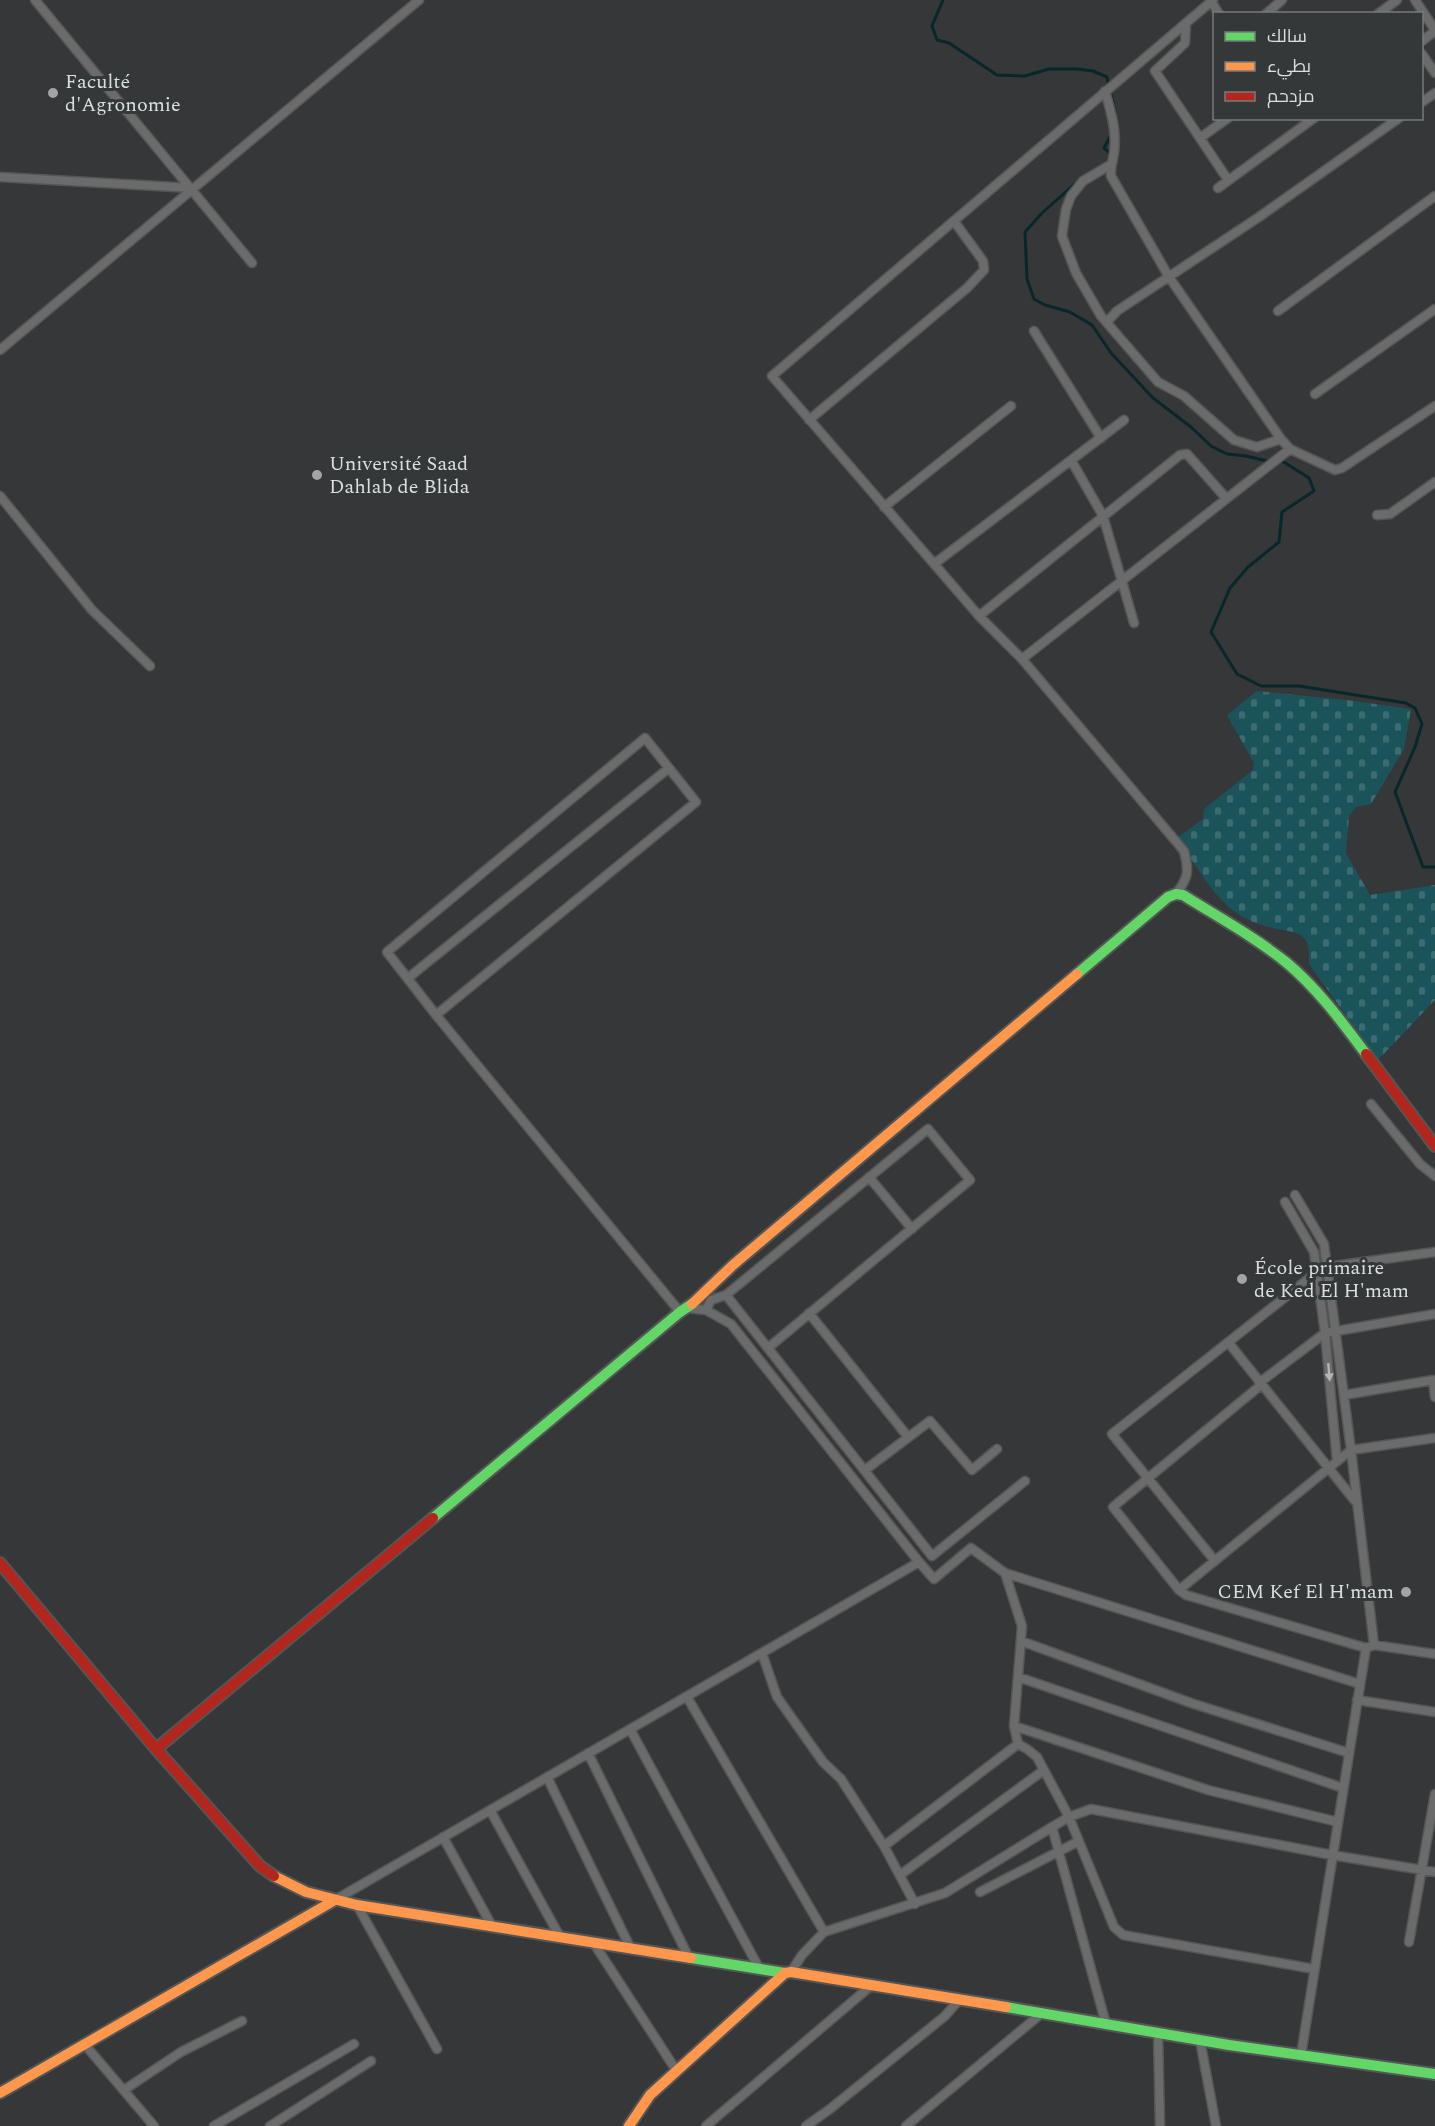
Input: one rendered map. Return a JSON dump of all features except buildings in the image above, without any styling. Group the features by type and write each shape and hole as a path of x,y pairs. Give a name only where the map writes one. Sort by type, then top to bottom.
{"street":[{"path":"34,0 252,262"},
{"path":"0,350 419,0"},
{"path":"1268,12 1282,0"},
{"path":"1381,12 1397,0"},
{"path":"1176,894 1186,880 1188,868 1184,851 1022,659 979,616 772,376 1212,1"},
{"path":"1423,12 1435,31 1423,40"},
{"path":"1186,23 1185,43 1155,71 1228,180"},
{"path":"1423,55 1435,73"},
{"path":"1105,91 1114,122 1111,176 1169,277 1290,449 1335,470 1342,468 1435,406"},
{"path":"1200,138 1225,120"},
{"path":"1218,188 1311,120"},
{"path":"1107,322 1117,311 1259,217 1396,120"},
{"path":"1110,165 1083,182 1071,196 1066,209 1062,236 1076,273 1101,316 1158,382 1185,396 1234,440 1257,447 1281,439"},
{"path":"0,177 192,189"},
{"path":"1278,311 1435,196"},
{"path":"809,420 967,288 984,270 983,261 954,221"},
{"path":"1315,394 1435,309"},
{"path":"1034,331 1101,438"},
{"path":"885,507 1011,406"},
{"path":"934,564 1124,420"},
{"path":"1022,659 1290,449"},
{"path":"979,616 1180,454 1187,454 1226,498"},
{"path":"1071,460 1103,516 1134,623"},
{"path":"1377,515 1390,514 1435,482"},
{"path":"0,496 92,610 150,666"},
{"path":"436,1015 696,802 645,738 387,952 436,1015 684,1310 706,1310 731,1324 934,1579 971,1548 1005,1573 1360,1684"},
{"path":"408,978 669,768"},
{"path":"156,1749 684,1310 708,1296 742,1258 1168,897 1176,894 1183,895 1254,938 1300,974 1323,998 1435,1146"},
{"path":"1371,1104 1420,1164 1435,1176"},
{"path":"708,1296 726,1294 927,1129 970,1180 768,1348"},
{"path":"869,1177 912,1228"},
{"path":"1294,1195 1324,1244 1357,1502 1370,1646 1357,1700 1301,2055"},
{"path":"1285,1202 1314,1252 1325,1333 1337,1461"},
{"path":"1215,1561 1112,1434 1317,1272 1327,1267 1435,1252"},
{"path":"726,1294 932,1556 1025,1481"},
{"path":"706,1310 708,1296"},
{"path":"809,1313 908,1437"},
{"path":"1435,1314 1325,1333 1260,1384 1113,1507 1179,1590 1186,1594 1370,1646 1435,1654"},
{"path":"1228,1342 1357,1502"},
{"path":"1344,1395 1433,1380 1435,1397"},
{"path":"865,1470 930,1421 972,1470 997,1449"},
{"path":"1179,1590 1351,1450 1435,1438"},
{"path":"0,2093 86,2046 163,1999 919,1562"},
{"path":"0,1563 156,1749 260,1866 272,1877 291,1887 357,1905 689,1958 873,1984 1200,2040 1435,2074"},
{"path":"1005,1573 1022,1626 1014,1726 1018,1744"},
{"path":"1021,1641 1191,1703 1349,1753"},
{"path":"762,1653 777,1697 823,1762 841,1779 884,1846 915,1904"},
{"path":"1018,1677 1343,1788"},
{"path":"687,1697 824,1932"},
{"path":"1357,1700 1435,1712"},
{"path":"1014,1726 1208,1790 1338,1822"},
{"path":"630,1729 759,1968"},
{"path":"884,1846 1018,1744"},
{"path":"1018,1744 1037,1757 1069,1817 1114,1927 1123,1935 1314,1969"},
{"path":"588,1753 689,1958"},
{"path":"900,1875 1044,1770"},
{"path":"547,1777 632,1949"},
{"path":"1409,1942 1435,1794"},
{"path":"629,2126 650,2095 788,1973 802,1954 824,1932 945,1893 1069,1817 1091,1809 1332,1855 1435,1872"},
{"path":"490,1810 560,1937"},
{"path":"1052,1827 1106,2024"},
{"path":"443,1838 492,1926"},
{"path":"980,1892 1079,1841"},
{"path":"357,1905 437,2049"},
{"path":"593,1942 676,2070"},
{"path":"706,2126 873,1984"},
{"path":"806,2126 945,2016 958,2000"},
{"path":"906,2126 1042,2013"},
{"path":"124,2090 181,2052 242,2021"},
{"path":"1158,2033 1160,2126"},
{"path":"1200,2040 1216,2126"},
{"path":"214,2126 354,2044"},
{"path":"86,2046 154,2126"},
{"path":"270,2126 370,2061"}],"green space":[{"path":"1257,691 1411,709 1404,749 1371,804 1356,807 1349,816 1346,853 1370,895 1435,885 1435,1000 1378,1060 1309,964 1308,947 1304,938 1293,932 1258,924 1226,905 1177,838 1203,819 1204,809 1253,770 1254,763 1227,715"}],"waterway":[{"path":"943,0 932,26 937,40 949,43 997,75 1025,76 1049,69 1077,69 1093,71 1107,77 1116,121"},
{"path":"1111,135 1104,148 1113,156"},
{"path":"1077,182 1042,213 1025,232 1027,279 1034,299 1045,305 1070,312 1092,325 1111,353 1153,398 1191,427 1211,446 1227,454 1267,461 1273,458"},
{"path":"1279,459 1309,478 1314,491 1282,512 1279,542 1248,567 1230,588 1211,632 1237,674 1261,686 1299,686 1406,703 1415,708 1422,724 1415,747 1395,792 1423,867 1435,867"}],"traffic: fast":[{"path":"1077,974 1168,897 1176,894 1183,895 1249,936 1287,963 1339,1018 1366,1054"},
{"path":"433,1518 692,1304"},
{"path":"691,1958 785,1973"},
{"path":"1006,2007 1229,2045 1435,2074"}],"traffic: slow":[{"path":"692,1304 733,1265 1077,974"},
{"path":"274,1876 306,1892 357,1905 691,1958"},
{"path":"0,2093 335,1900"},
{"path":"629,2126 650,2095 785,1973 791,1972 1006,2007"}],"traffic: jam":[{"path":"1366,1054 1435,1146"},
{"path":"156,1749 433,1518"},
{"path":"0,1563 156,1749 260,1866 274,1876"}],"place":[{"name":"Faculté d'Agronomie","path":"53,93"},
{"name":"Université Saad Dahlab de Blida","path":"317,475"},
{"name":"École primaire de Ked El H'mam","path":"1242,1279"},
{"name":"CEM Kef El H'mam","path":"1406,1592"}]}
